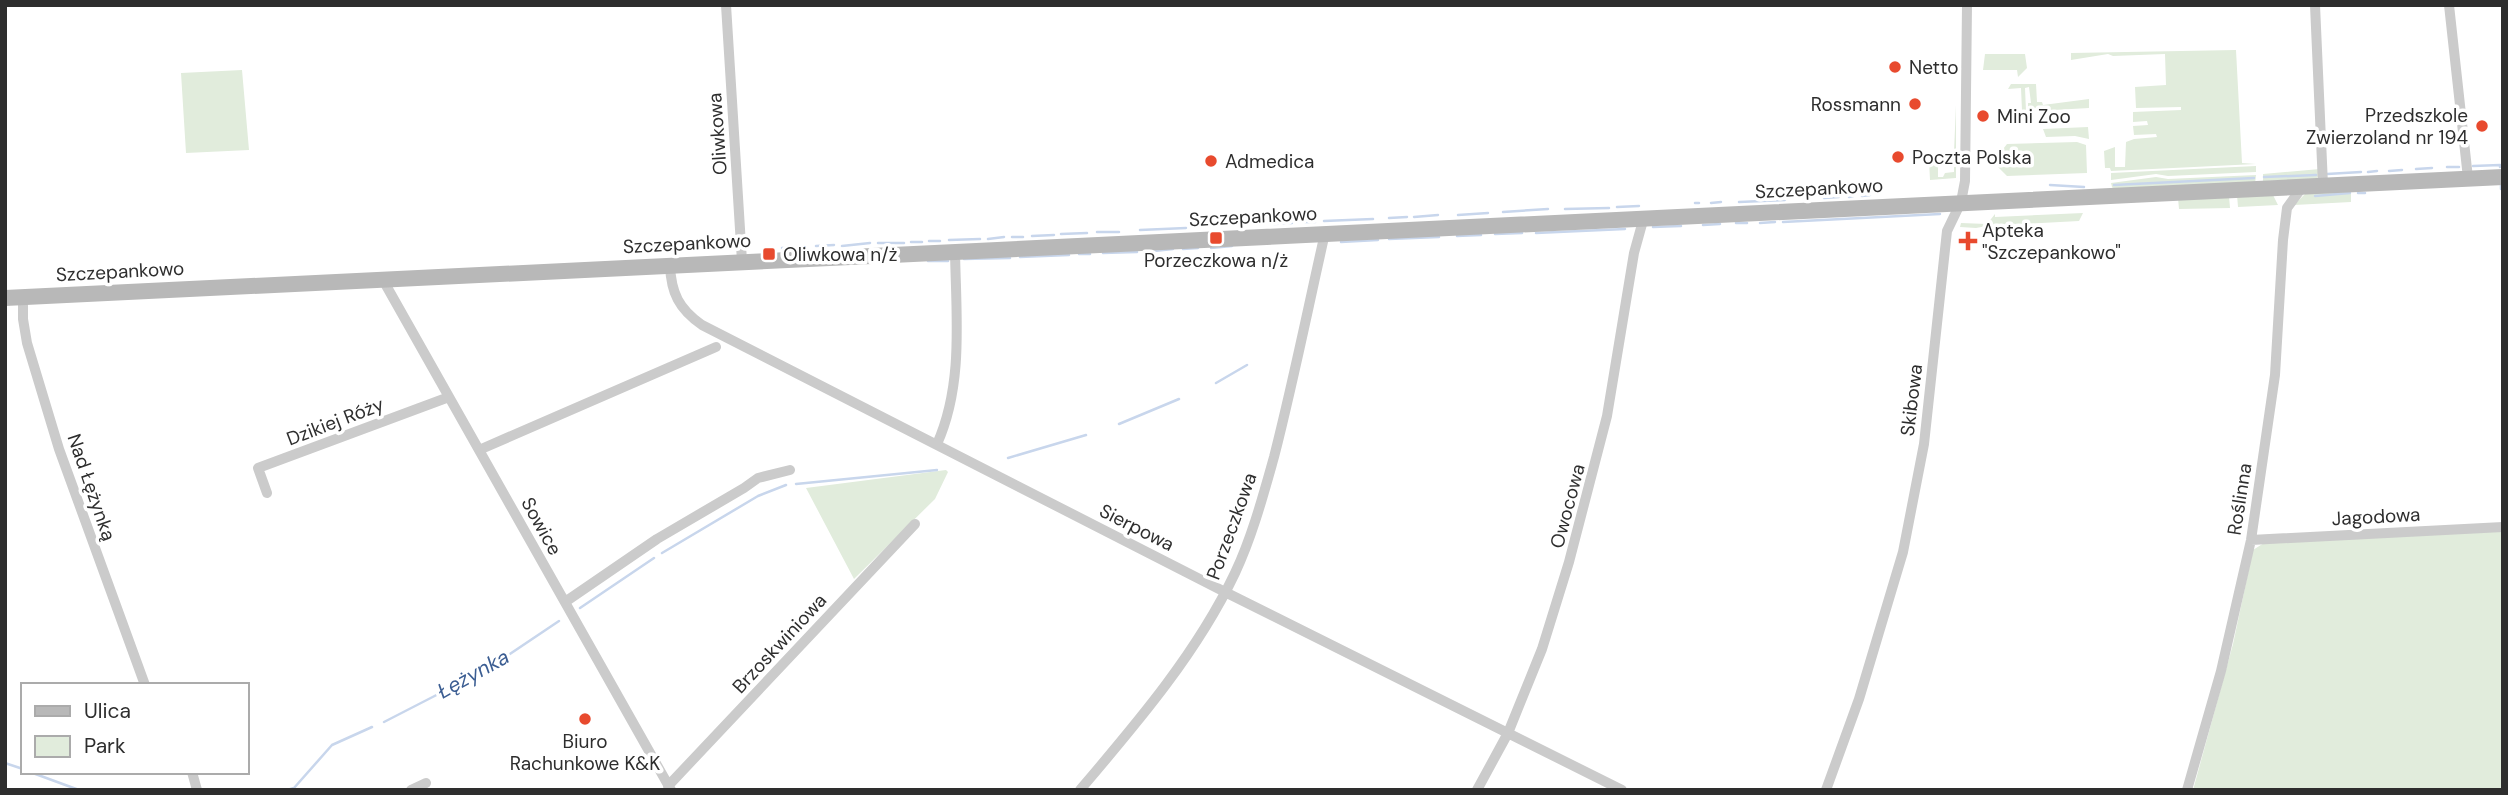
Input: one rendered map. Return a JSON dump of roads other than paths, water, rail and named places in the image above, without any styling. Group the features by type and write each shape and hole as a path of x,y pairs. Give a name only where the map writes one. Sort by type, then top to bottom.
{"street":[{"name":"Oliwkowa","path":"726,5 742,261"},
{"name":"Skibowa","path":"1826,790 1859,699 1903,552 1924,444 1947,231 1961,202 1965,181 1967,5"},
{"path":"2315,5 2323,185"},
{"path":"2449,5 2468,178"},
{"name":"Szczepankowo","path":"5,298 2503,177"},
{"name":"Roślinna","path":"2287,208 2303,186"},
{"name":"Roślinna","path":"2187,790 2221,671 2251,540 2275,375 2287,208 2279,187"},
{"name":"Owocowa","path":"1477,790 1508,733 1549,627 1595,469 1607,416 1634,253 1644,217"},
{"name":"Porzeczkowa","path":"1080,790 1154,699 1192,645 1226,592 1245,550 1288,402 1325,233"},
{"path":"937,444 953,387 956,365 955,251"},
{"name":"Sierpowa","path":"670,265 671,287 676,299 689,316 702,325 1622,790"},
{"name":"Sowice","path":"383,279 670,788"},
{"name":"Nad Łężynką","path":"23,297 27,343 59,449 144,683"},
{"path":"479,450 716,346"},
{"name":"Dzikiej Róży","path":"267,493 258,468 449,397"},
{"path":"565,602 657,539 758,478 790,470"},
{"name":"Brzoskwiniowa","path":"670,788 915,524"},
{"name":"Jagodowa","path":"2251,540 2503,527"},
{"path":"411,790 426,783"}],"waterway":[{"path":"2473,166 2500,167"},
{"path":"2447,167 2459,167"},
{"path":"2416,169 2432,168"},
{"path":"2389,171 2402,170"},
{"path":"2368,172 2377,171"},
{"path":"2327,174 2361,172"},
{"path":"2264,177 2316,175"},
{"path":"2114,185 2254,178"},
{"path":"2050,185 2084,187"},
{"path":"2315,196 2350,193"},
{"path":"2358,193 2365,193"},
{"path":"1862,196 1870,195"},
{"path":"1849,197 1853,196"},
{"path":"1824,198 1839,197"},
{"path":"1739,202 1785,200"},
{"path":"1711,203 1721,202"},
{"path":"1617,207 1639,206"},
{"path":"1565,209 1609,208"},
{"path":"1503,212 1548,209"},
{"path":"1458,215 1488,213"},
{"path":"1783,222 1940,214"},
{"path":"1414,217 1438,215"},
{"path":"1389,218 1407,217"},
{"path":"1324,221 1373,219"},
{"path":"1303,222 1315,222"},
{"path":"1760,223 1775,222"},
{"path":"1274,224 1292,223"},
{"path":"1736,223 1747,223"},
{"path":"1703,225 1720,224"},
{"path":"1653,227 1681,226"},
{"path":"1140,230 1186,228"},
{"path":"1536,233 1625,229"},
{"path":"1097,232 1119,232"},
{"path":"1061,234 1087,233"},
{"path":"1495,234 1522,233"},
{"path":"1032,236 1054,235"},
{"path":"1457,236 1481,235"},
{"path":"988,239 1004,237"},
{"path":"1012,237 1023,237"},
{"path":"1389,239 1439,237"},
{"path":"949,240 980,239"},
{"path":"1341,242 1378,240"},
{"path":"929,241 940,241"},
{"path":"911,242 922,242"},
{"path":"842,246 870,243"},
{"path":"878,243 904,243"},
{"path":"816,246 834,245"},
{"path":"1211,248 1232,246"},
{"path":"782,248 805,247"},
{"path":"1183,249 1198,248"},
{"path":"1145,252 1173,249"},
{"path":"1103,253 1137,252"},
{"path":"1079,254 1090,254"},
{"path":"1020,257 1069,255"},
{"path":"964,259 1010,258"},
{"path":"928,261 948,261"},
{"name":"Łężynka","path":"1216,383 1247,365"},
{"name":"Łężynka","path":"1119,424 1179,399"},
{"name":"Łężynka","path":"1008,458 1086,435"},
{"name":"Łężynka","path":"796,484 937,470"},
{"name":"Łężynka","path":"662,553 758,496 786,485"},
{"name":"Łężynka","path":"580,608 654,558"},
{"name":"Łężynka","path":"384,722 489,668 559,621"},
{"name":"Łężynka","path":"287,790 294,788 332,745 372,727"},
{"name":"Łężynka","path":"5,763 21,768"},
{"name":"Łężynka","path":"35,774 79,790"}],"place":[{"name":"Netto","path":"1895,67"},
{"name":"Rossmann","path":"1915,104"},
{"name":"Mini Zoo","path":"1983,116"},
{"name":"Przedszkole Zwierzoland nr 194","path":"2482,126"},
{"name":"Poczta Polska","path":"1898,157"},
{"name":"Admedica","path":"1211,161"},
{"name":"Porzeczkowa n/ż","path":"1216,238"},
{"name":"Apteka \"Szczepankowo\"","path":"1968,241"},
{"name":"Oliwkowa n/ż","path":"769,254"},
{"name":"Biuro Rachunkowe K&K","path":"585,719"}]}
